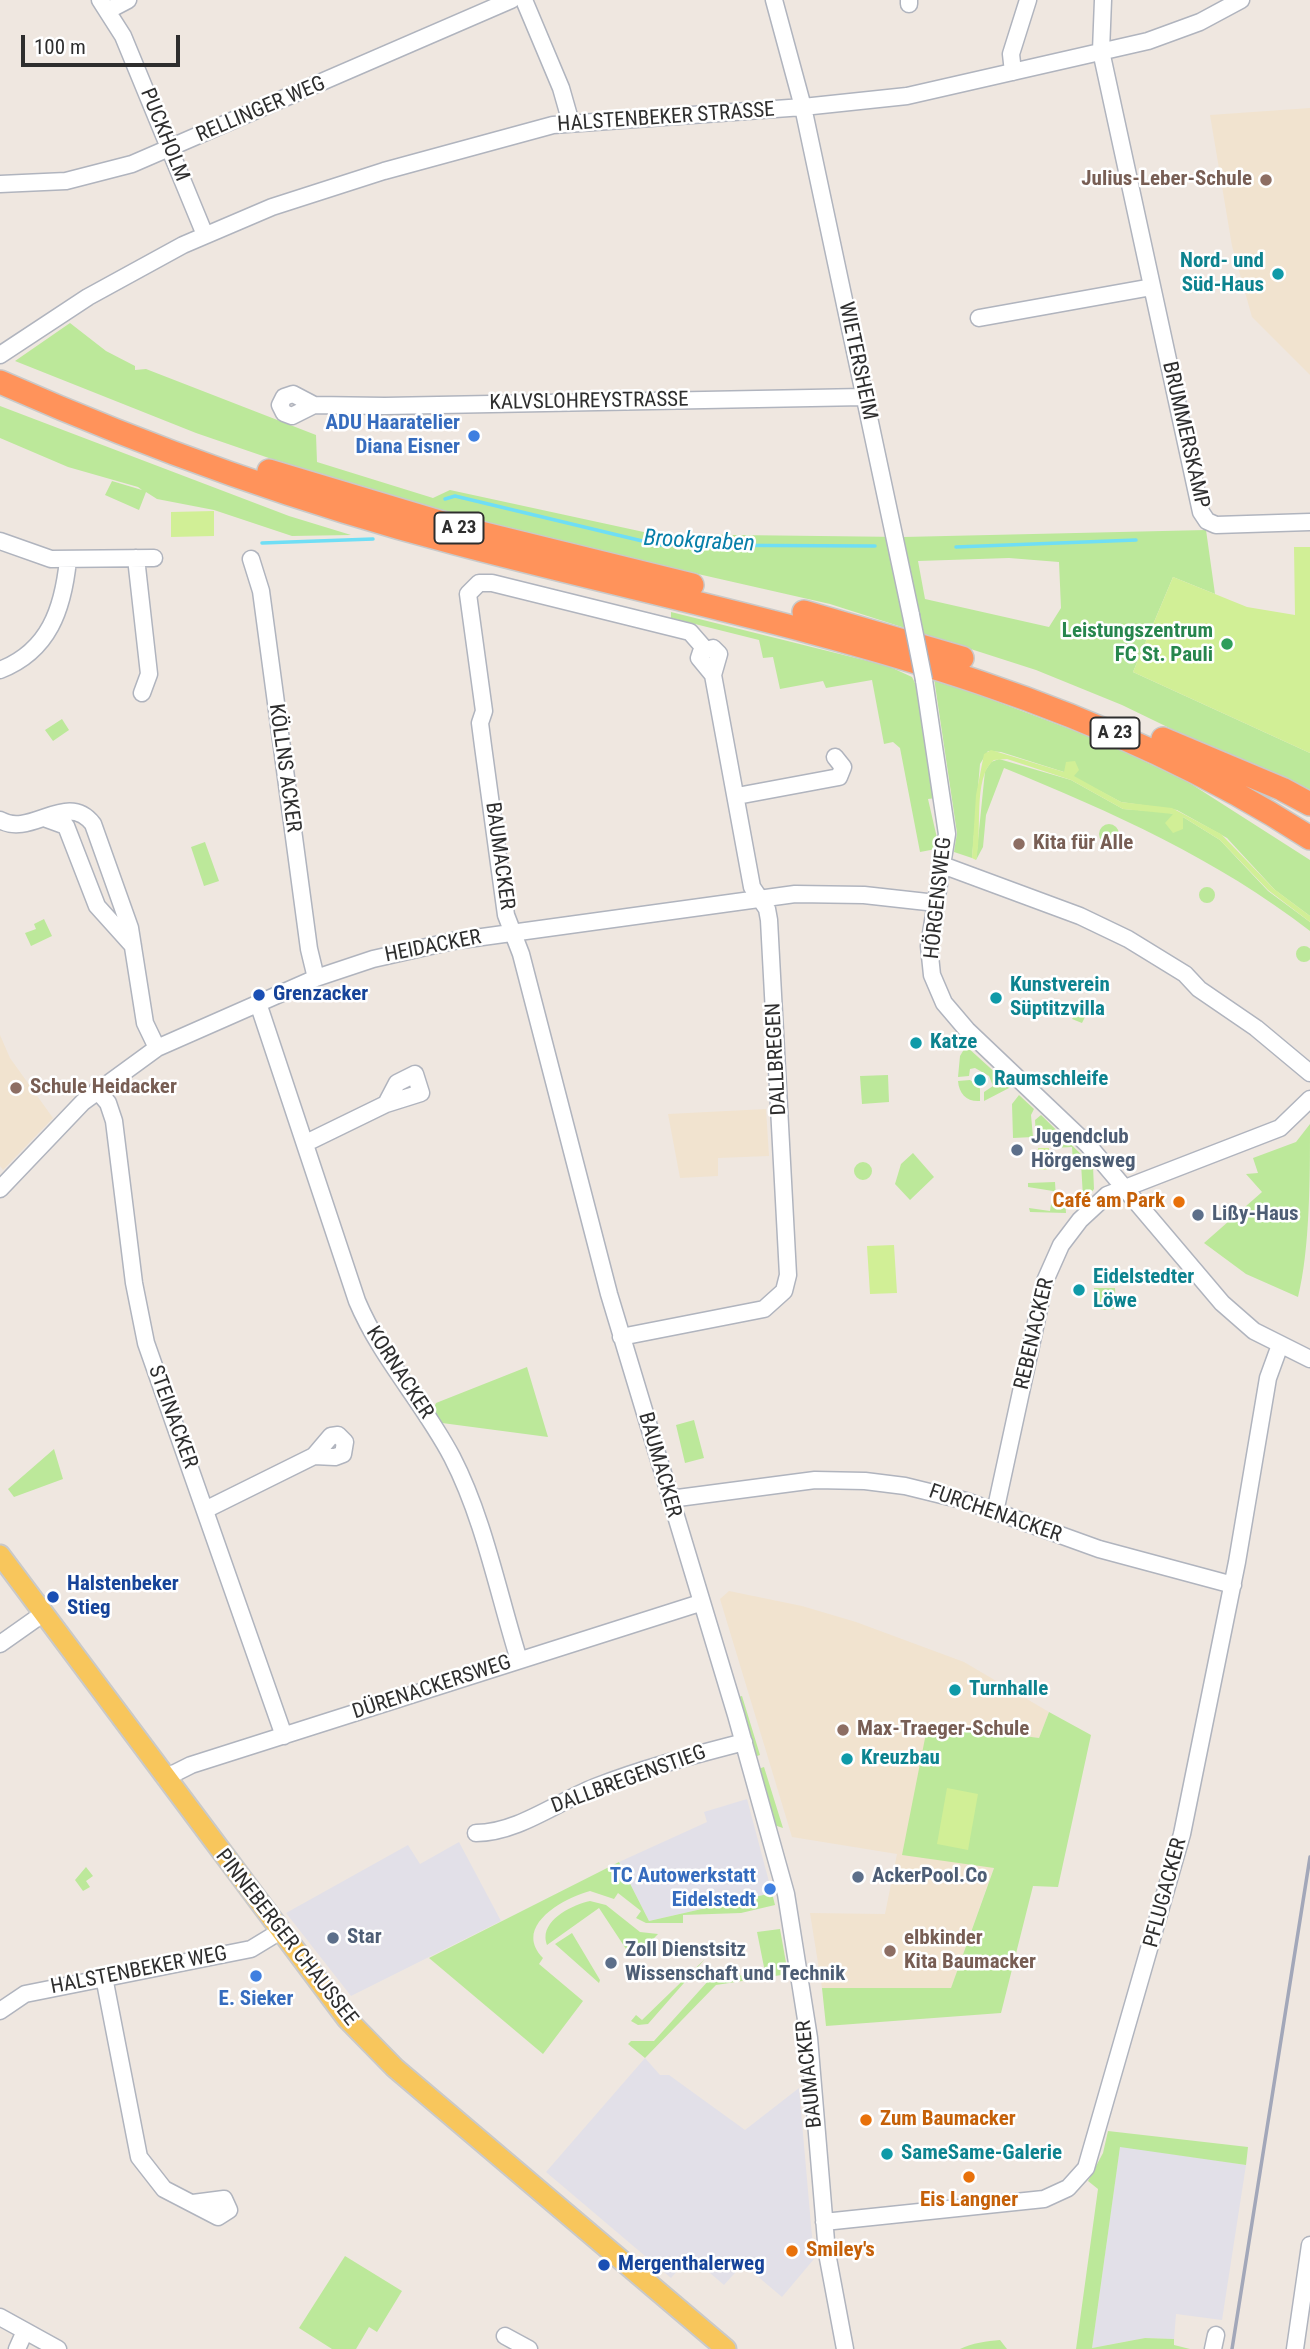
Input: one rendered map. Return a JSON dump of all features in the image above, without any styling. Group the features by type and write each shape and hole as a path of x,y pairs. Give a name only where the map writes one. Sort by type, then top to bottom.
{"highway":[{"name":"A 23","path":"0,365 155,430 323,488 492,537 859,626 990,667 1059,692 1189,751 1310,819"},
{"name":"A 23","path":"0,382 150,445 297,497 536,564 852,641 1007,689 1107,729 1181,765 1310,838"},
{"path":"1189,751 1282,789 1310,804"}],"main road":[{"name":"PINNEBERGER CHAUSSEE","path":"0,1555 328,1998 395,2068 726,2349"}],"street":[{"path":"104,5 128,0"},
{"name":"RELLINGER WEG","path":"0,184 44,183 87,177 170,150 511,0"},
{"path":"523,0 561,88 571,123"},
{"name":"WIETERSHEIM","path":"774,0 803,107 911,615"},
{"path":"1013,72 1011,54 1028,0"},
{"name":"BRUMMERSKAMP","path":"1103,0 1101,51 1201,512 1207,522 1216,524 1310,522"},
{"name":"HALSTENBEKER STRASSE","path":"0,355 133,270 205,235 272,207 370,175 571,123 803,107 906,96 1171,34 1241,0"},
{"name":"PUCKHOLM","path":"104,5 170,150 205,235"},
{"path":"979,318 1152,287"},
{"name":"KALVSLOHREYSTRASSE","path":"314,405 864,397"},
{"path":"0,541 51,559 154,558"},
{"path":"136,558 149,674 142,693"},
{"name":"KÖLLNS ACKER","path":"251,559 261,592 310,961 316,978"},
{"path":"0,670 34,650 53,626 66,582 68,560"},
{"name":"DALLBREGEN","path":"474,585 492,583 690,632 704,648 700,660 713,675 752,887 767,909 789,1275 779,1298 755,1312 621,1337"},
{"name":"BAUMACKER","path":"474,585 468,600 484,711 480,723 482,746 506,915 621,1337 781,1873 798,1957 811,2055 824,2222 845,2349"},
{"name":"HÖRGENSWEG","path":"911,615 924,680 947,834 945,866 936,903 929,959 932,975 944,1003 967,1030 1046,1102 1126,1187 1185,1263 1222,1303 1254,1331 1310,1359"},
{"path":"737,796 839,777 843,766 835,757"},
{"path":"0,820 19,826 73,811 83,814 93,824 130,929 145,1023 156,1048"},
{"path":"44,818 62,823 68,829 97,906 132,946"},
{"path":"945,866 1080,916 1128,940 1185,974 1199,989 1256,1028 1310,1073"},
{"name":"HEIDACKER","path":"0,1189 97,1090 156,1048 316,978 414,948 795,894 864,895 936,903"},
{"name":"KORNACKER","path":"258,1003 365,1322 438,1431 467,1491 519,1660"},
{"name":"STEINACKER","path":"97,1090 108,1103 114,1121 134,1283 146,1343 284,1736"},
{"name":"REBENACKER","path":"995,1512 1041,1297 1052,1264 1080,1220 1107,1195 1280,1128 1310,1099"},
{"path":"306,1143 386,1104"},
{"name":"PFLUGACKER","path":"824,2222 1044,2199 1068,2188 1086,2168 1182,1834 1233,1585 1268,1378 1280,1345"},
{"path":"205,1510 314,1456"},
{"name":"FURCHENACKER","path":"670,1499 793,1482 865,1481 926,1490 1058,1536 1233,1585"},
{"name":"DÜRENACKERSWEG","path":"166,1778 191,1765 700,1603"},
{"path":"0,1644 44,1613"},
{"name":"DALLBREGENSTIEG","path":"476,1833 494,1833 596,1787 688,1756 744,1742"},
{"name":"HALSTENBEKER WEG","path":"0,2011 25,1994 251,1949 279,1933"},
{"path":"104,1977 139,2157 164,2189 193,2203"},
{"path":"1295,2349 1310,2245"},
{"path":"0,2317 58,2349"},
{"path":"17,2349 25,2331"},
{"path":"505,2336 529,2349"}],"shaded area":[{"name":"Julius-Leber-Schule","path":"1310,108 1310,375 1252,317 1232,246 1210,115"},
{"name":"Schule Heidacker","path":"0,1035 10,1058 53,1118 3,1170 0,1166"},
{"path":"766,1109 769,1156 718,1158 718,1176 680,1178 668,1114"},
{"name":"Max-Traeger-Schule","path":"729,1591 802,1606 856,1622 964,1662 1049,1712 1039,1738 928,1723 994,1867 951,1988 822,1988 810,1913 885,1914 897,1854 792,1837 720,1599"},
{"path":"747,1799 772,1893 649,1921 619,1862 707,1822 704,1812"},
{"path":"459,1842 501,1921 351,1996 286,1913 408,1845 420,1864"},
{"path":"645,2058 660,2075 669,2075 745,2130 799,2088 814,2259 782,2297 743,2264 724,2285 690,2256 671,2278 546,2172"},
{"path":"1120,2146 1246,2165 1222,2320 1176,2314 1174,2339 1145,2338 1092,2348"}],"green space":[{"path":"70,323 106,351 135,366 135,370 146,369 316,435 317,462 433,498 450,490 653,534 903,537 1206,530 1215,594 1173,577 1133,672 1310,753 1310,796 1122,705 1036,670 924,634 915,599 900,602 905,628 830,604 522,534 330,479 196,433 15,361","holes":["1009,558 1059,562 1061,608 1049,627 925,599 918,561"]},
{"path":"0,406 289,516 351,535 292,536 214,510 157,499 146,492 139,510 105,495 112,481 142,490 138,487 68,467 0,438"},
{"path":"214,511 214,536 171,537 171,512"},
{"name":"Leistungszentrum FC St. Pauli","path":"1294,547 1310,547 1310,753 1133,672 1173,577 1247,607 1295,615"},
{"path":"671,612 888,666 912,677 918,689 936,798 928,799 937,838 936,849 920,852 900,748 893,742 884,744 872,680 826,688 823,681 780,689 773,657 763,658 759,640 671,618"},
{"path":"934,678 1102,741 1188,782 1310,860 1310,916 1275,890 1227,838 1177,810 1121,802 1064,772 1001,752 988,751 980,764 972,858 954,852 957,833"},
{"path":"62,719 69,730 53,741 45,730"},
{"path":"991,750 1064,772 1066,762 1075,761 1079,770 1074,776 1121,802 1172,808 1221,834 1274,889 1310,916 1310,922 1268,890 1220,840 1183,817 1183,829 1173,833 1165,823 1173,814 1123,809 1071,780 1007,759 994,760 983,779 978,849 976,860 972,858 976,795 984,754"},
{"path":"999,759 1071,780 1123,809 1166,812 1183,817 1220,840 1268,891 1310,922 1310,931 1275,905 1201,859 1124,820 1004,768 986,815 983,847 976,860 985,771 991,762"},
{"path":"1109,824 1116,827 1119,834 1116,841 1109,844 1102,841 1099,834 1102,827"},
{"path":"205,842 219,881 204,886 191,847"},
{"path":"1204,887 1210,887 1215,895 1213,901 1204,903 1199,898 1199,892"},
{"path":"44,919 52,936 31,946 25,933 36,929 34,924"},
{"path":"1304,946 1310,948 1310,960 1304,962 1298,960 1296,954 1298,948"},
{"path":"1082,1000 1091,1005 1082,1023 1072,1019"},
{"path":"966,1046 1011,1087 984,1101 984,1092 993,1086 989,1076 975,1068 970,1069 969,1076 958,1077 960,1056"},
{"path":"888,1075 889,1102 862,1104 860,1076"},
{"path":"970,1080 980,1088 980,1101 968,1099 960,1090 958,1081"},
{"path":"1019,1095 1034,1109 1031,1115 1033,1137 1013,1138 1012,1104"},
{"path":"1041,1115 1093,1166 1094,1189 1077,1211 1075,1198 1083,1197 1081,1163 1073,1163 1072,1147 1053,1148 1052,1136 1036,1137 1035,1120"},
{"path":"1310,1124 1307,1235 1298,1297 1246,1274 1204,1243 1262,1192 1246,1174 1258,1173 1253,1158 1296,1142"},
{"path":"1038,1148 1049,1148 1049,1169 1039,1170"},
{"path":"913,1153 934,1177 910,1200 895,1184 901,1164"},
{"path":"863,1162 869,1165 872,1171 869,1177 863,1180 857,1177 854,1171 857,1165"},
{"path":"1055,1182 1056,1198 1065,1198 1066,1213 1030,1212 1029,1208 1050,1211 1053,1191 1028,1187 1028,1183"},
{"path":"894,1245 897,1293 870,1294 867,1246"},
{"path":"1094,1288 1115,1288 1116,1309 1101,1310 1094,1302"},
{"path":"527,1367 548,1437 442,1423 433,1410 436,1403"},
{"path":"694,1420 704,1458 685,1463 676,1425"},
{"path":"54,1449 63,1479 14,1497 8,1489"},
{"path":"742,1696 760,1755 754,1757 738,1697"},
{"path":"1049,1712 1091,1735 1058,1887 1033,1886 1001,2013 826,2026 822,1988 951,1988 994,1868 902,1855 928,1723 1039,1738"},
{"path":"764,1767 783,1828 774,1825 758,1769"},
{"path":"947,1788 978,1794 968,1850 937,1844"},
{"path":"619,1862 649,1921 772,1893 775,1905 741,1913 683,1915 683,1923 646,1923 636,1918 641,1911 618,1893 614,1899 590,1891 555,1907 537,1925 533,1935 535,1947 543,1958 539,1964 583,2001 543,2054 429,1958"},
{"path":"86,1867 93,1876 86,1881 90,1887 83,1891 75,1880"},
{"path":"590,1901 606,1905 640,1932 658,1934 640,1953 628,1952 599,1908 547,1945 545,1937 552,1922 574,1906"},
{"path":"780,1929 788,1974 716,1985 645,2058 628,2044 631,2041 654,2041 709,1980 765,1972 757,1932"},
{"path":"572,1933 600,1980 599,1983 555,1944"},
{"path":"705,1959 648,2024 638,2025 631,2021 636,2015 642,2020"},
{"path":"1108,2131 1248,2147 1246,2165 1120,2147 1092,2348 1145,2338 1174,2339 1174,2345 1190,2349 1076,2349 1098,2189 1088,2181 1103,2153"},
{"path":"345,2256 402,2291 377,2332 369,2327 356,2349 332,2349 299,2328"},
{"path":"1000,2340 1007,2349 960,2349 969,2345"}],"waterway":[{"name":"Brookgraben","path":"445,499 455,496 659,545 875,546"},
{"name":"Brookgraben","path":"262,543 373,539"},
{"name":"Brookgraben","path":"956,547 1136,540"}],"railway":[{"path":"1232,2349 1310,1857"}],"place":[{"name":"Julius-Leber-Schule","path":"1266,180"},
{"name":"Nord- und Süd-Haus","path":"1278,274"},
{"name":"ADU Haaratelier Diana Eisner","path":"474,436"},
{"name":"Leistungszentrum FC St. Pauli","path":"1227,644"},
{"name":"Kita für Alle","path":"1019,844"},
{"name":"Grenzacker","path":"259,995"},
{"name":"Kunstverein Süptitzvilla","path":"996,998"},
{"name":"Katze","path":"916,1043"},
{"name":"Raumschleife","path":"980,1080"},
{"name":"Schule Heidacker","path":"16,1088"},
{"name":"Jugendclub Hörgensweg","path":"1017,1150"},
{"name":"Café am Park","path":"1179,1202"},
{"name":"Lißy-Haus","path":"1198,1215"},
{"name":"Eidelstedter Löwe","path":"1079,1290"},
{"name":"Halstenbeker Stieg","path":"53,1597"},
{"name":"Turnhalle","path":"955,1690"},
{"name":"Max-Traeger-Schule","path":"843,1730"},
{"name":"Kreuzbau","path":"847,1759"},
{"name":"AckerPool.Co","path":"858,1877"},
{"name":"TC Autowerkstatt Eidelstedt","path":"770,1889"},
{"name":"Star","path":"333,1938"},
{"name":"elbkinder Kita Baumacker","path":"890,1951"},
{"name":"Zoll Dienstsitz Wissenschaft und Technik","path":"611,1963"},
{"name":"E. Sieker","path":"256,1976"},
{"name":"Zum Baumacker","path":"866,2120"},
{"name":"SameSame-Galerie","path":"887,2154"},
{"name":"Eis Langner","path":"969,2177"},
{"name":"Smiley's","path":"792,2251"},
{"name":"Mergenthalerweg","path":"604,2265"}]}
